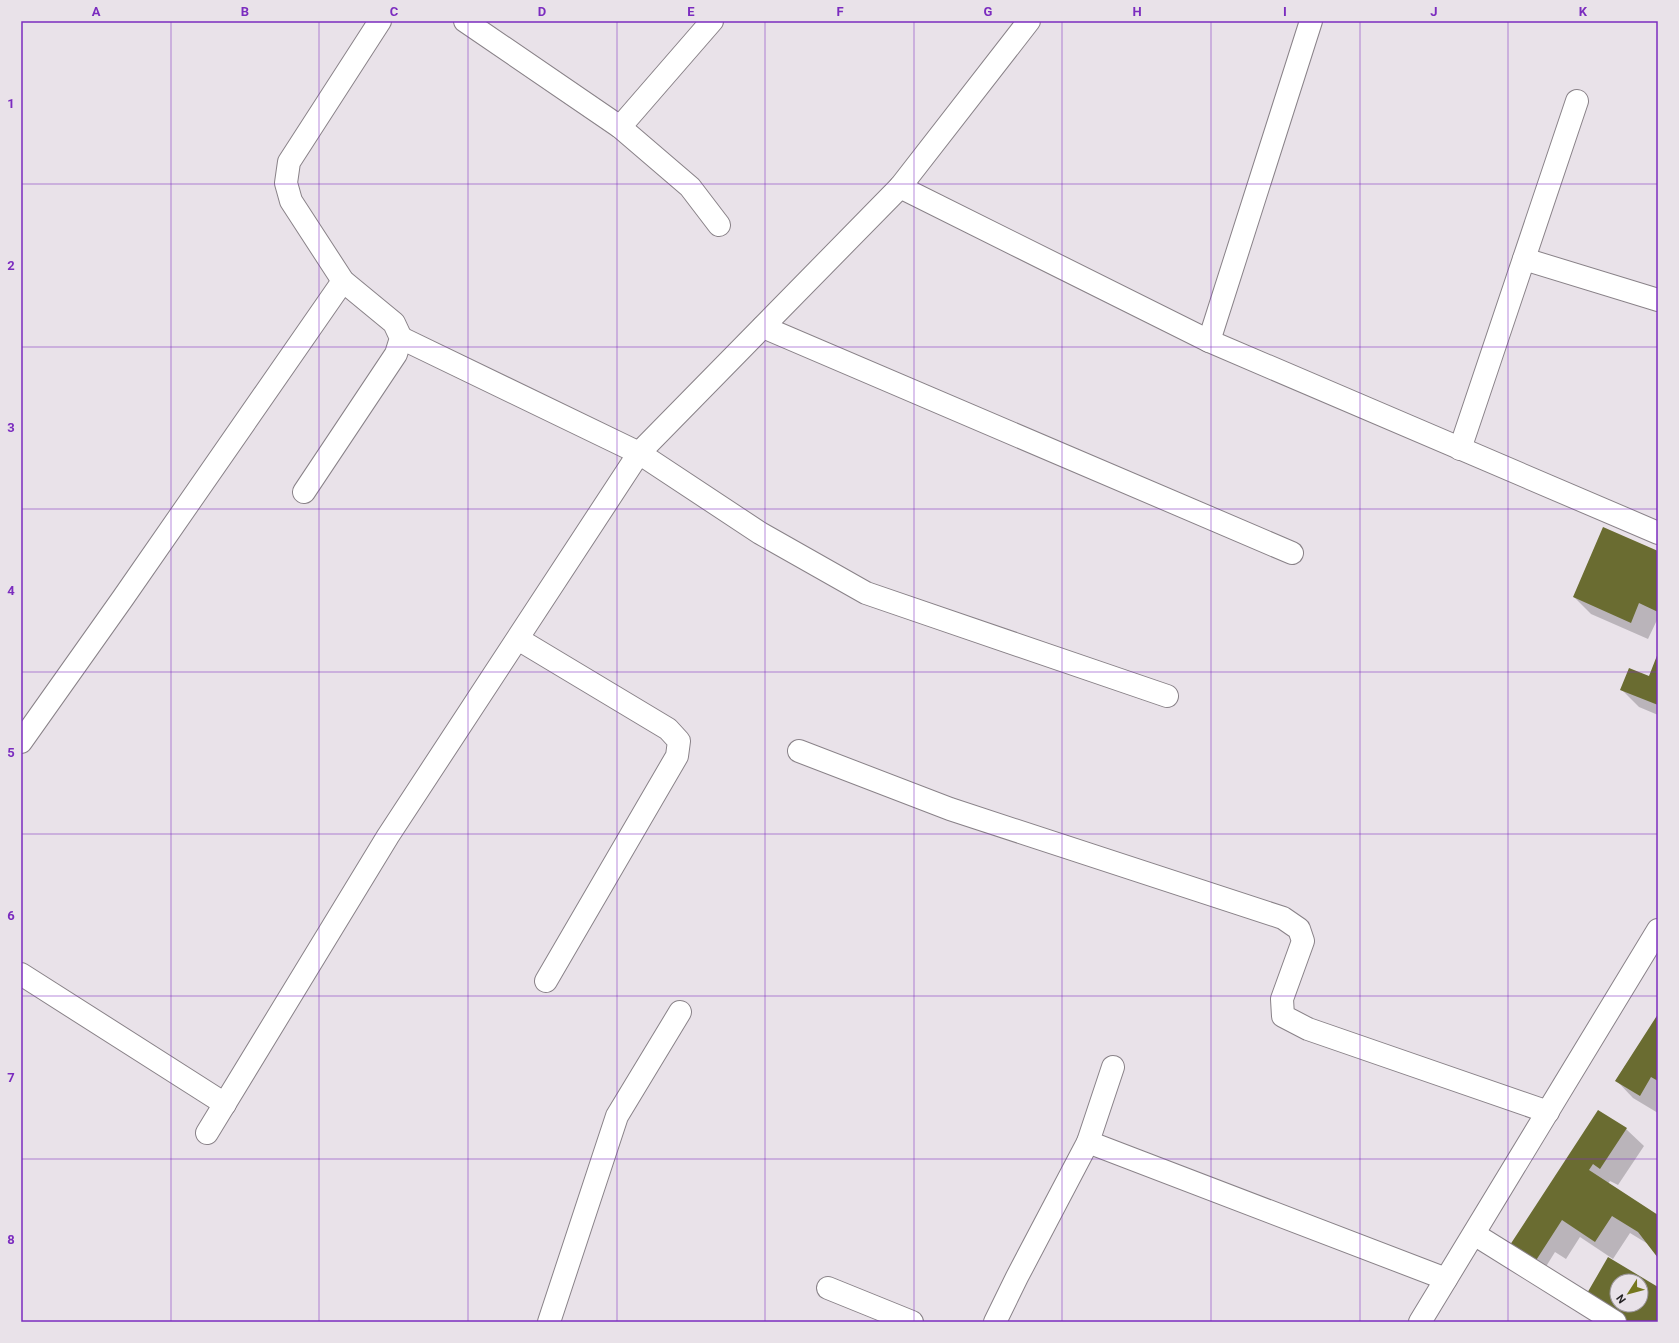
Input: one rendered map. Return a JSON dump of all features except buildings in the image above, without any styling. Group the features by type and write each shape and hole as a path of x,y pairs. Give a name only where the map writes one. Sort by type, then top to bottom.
{"street":[{"path":"380,21 289,162 286,183 291,201 343,281 394,323 402,338 639,453 760,533 866,593 1166,696"},
{"path":"465,21 620,127 690,187 719,225"},
{"path":"620,127 712,21"},
{"path":"207,1133 388,836 639,453 900,188 1029,21"},
{"path":"1209,341 1311,21"},
{"path":"1460,448 1577,100"},
{"path":"900,188 1209,341 1658,533"},
{"path":"1524,259 1658,300"},
{"path":"21,742 343,281"},
{"path":"764,327 1292,553"},
{"path":"304,492 396,354 402,338"},
{"path":"518,639 668,729 679,741 676,756 546,981"},
{"path":"799,751 950,809 1283,918 1299,929 1303,941 1282,999 1283,1016 1308,1029 1548,1112"},
{"path":"1420,1322 1658,930"},
{"path":"21,974 225,1104"},
{"path":"549,1322 618,1116 680,1012"},
{"path":"995,1322 1020,1270 1088,1142 1113,1067"},
{"path":"1088,1142 1446,1279"},
{"path":"1474,1234 1615,1322"},
{"path":"828,1288 912,1322"}]}
